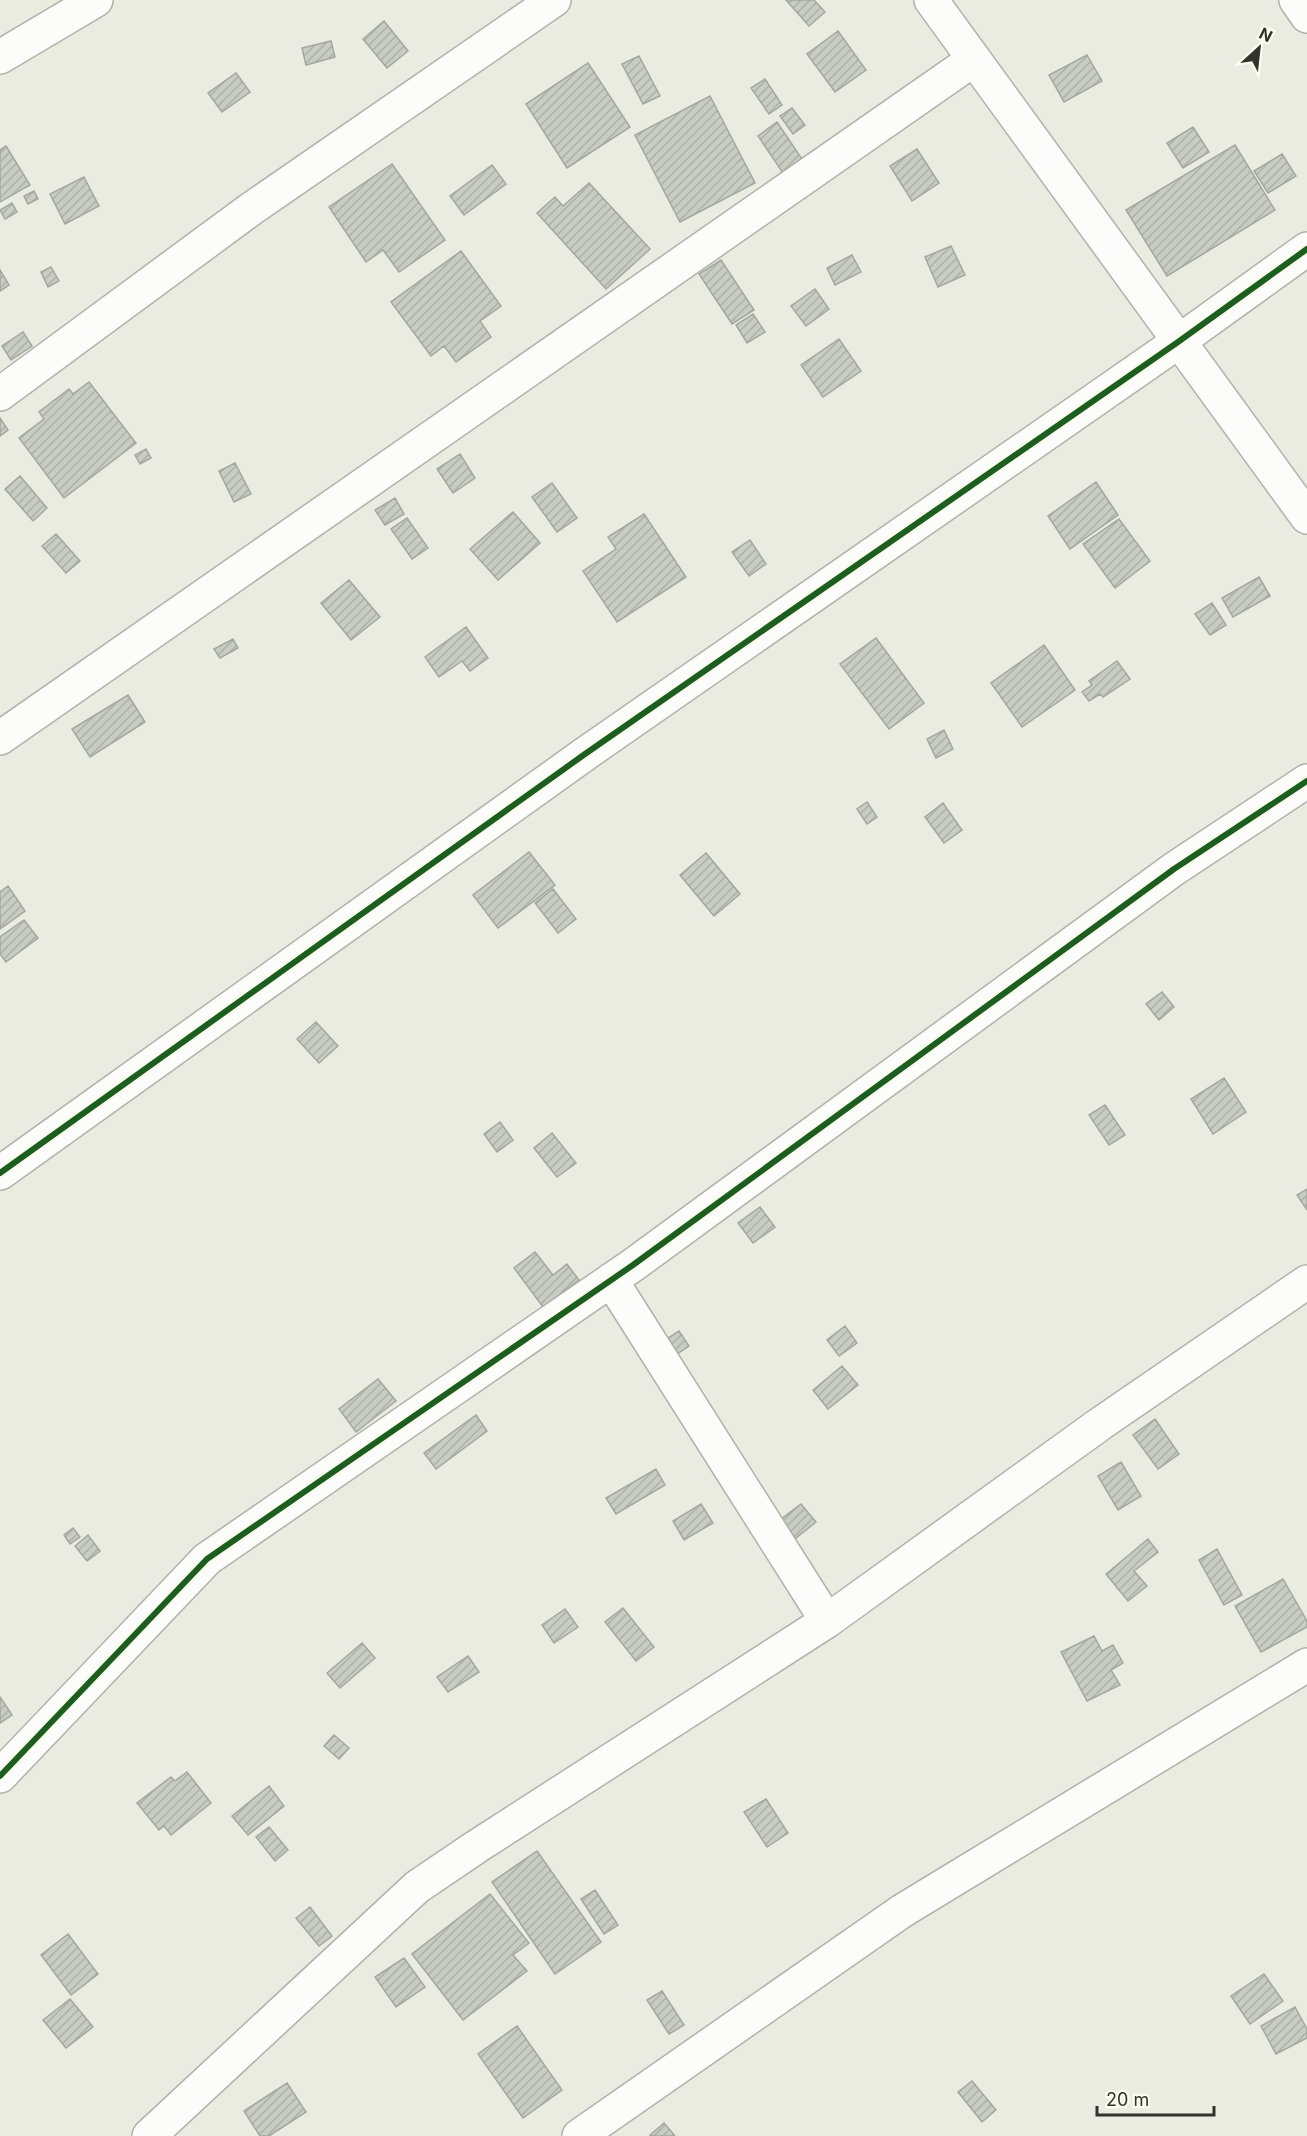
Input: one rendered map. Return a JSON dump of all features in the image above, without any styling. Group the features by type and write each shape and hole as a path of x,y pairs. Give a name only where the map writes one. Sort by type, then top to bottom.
{"street":[{"path":"0,57 96,0"},
{"path":"0,394 251,208 554,0"},
{"path":"931,0 1307,517"},
{"path":"1296,0 1307,16"},
{"path":"0,738 973,60"},
{"path":"0,1173 585,754 1178,342 1307,249"},
{"path":"0,1776 207,1559 611,1280 1174,869 1307,781"},
{"path":"611,1280 827,1621"},
{"path":"150,2136 417,1887 827,1621 1100,1424 1307,1282"},
{"path":"579,2136 902,1911 1307,1665"}],"building":[{"path":"786,0 814,0 825,12 809,26"},
{"path":"384,21 408,51 387,68 363,39"},
{"path":"838,31 866,70 835,92 807,54"},
{"path":"331,41 335,57 306,65 302,48"},
{"path":"1087,55 1102,81 1064,102 1049,75"},
{"path":"639,56 660,96 643,104 622,64"},
{"path":"588,63 630,127 567,168 526,104"},
{"path":"236,73 250,92 222,112 208,93"},
{"path":"765,79 782,105 769,114 751,88"},
{"path":"710,96 755,183 680,222 635,135"},
{"path":"792,108 805,125 793,134 780,116"},
{"path":"777,122 804,162 785,176 758,136"},
{"path":"1193,127 1209,152 1183,168 1167,143"},
{"path":"1235,145 1275,210 1167,276 1126,210"},
{"path":"6,146 30,185 0,202 0,150"},
{"path":"917,149 939,183 912,201 890,166"},
{"path":"1282,154 1296,176 1268,193 1254,171"},
{"path":"392,164 445,240 399,272 383,250 366,262 329,207"},
{"path":"492,165 506,184 464,215 450,196"},
{"path":"84,177 99,206 65,224 50,194"},
{"path":"589,183 650,249 606,289 537,213 555,197 563,206"},
{"path":"34,191 38,199 28,204 24,196"},
{"path":"12,203 17,212 5,219 0,210"},
{"path":"951,246 965,275 938,287 925,257"},
{"path":"461,251 501,306 480,321 491,337 456,362 444,346 431,356 391,302"},
{"path":"852,255 861,272 835,285 827,268"},
{"path":"721,260 754,310 732,324 699,274"},
{"path":"51,267 59,281 48,287 41,272"},
{"path":"0,270 9,285 0,291"},
{"path":"815,289 829,309 806,326 791,306"},
{"path":"753,314 765,332 747,343 736,325"},
{"path":"23,332 32,346 11,360 2,346"},
{"path":"839,339 861,371 823,397 801,365"},
{"path":"89,382 136,443 64,498 19,438 44,419 39,412 69,389 73,394"},
{"path":"0,418 8,430 0,436"},
{"path":"146,449 151,458 140,464 135,455"},
{"path":"460,454 475,478 453,493 437,469"},
{"path":"235,463 251,494 234,502 219,471"},
{"path":"20,476 47,508 33,521 5,489"},
{"path":"1096,482 1118,515 1070,549 1048,516"},
{"path":"552,483 577,518 557,532 532,497"},
{"path":"395,498 404,514 385,525 375,510"},
{"path":"513,512 540,543 498,580 470,549"},
{"path":"644,514 686,577 617,622 583,571 616,549 608,537"},
{"path":"407,518 428,548 412,559 391,529"},
{"path":"1119,519 1150,561 1115,588 1083,544"},
{"path":"56,534 80,561 66,573 42,546"},
{"path":"750,540 766,564 749,576 732,552"},
{"path":"1259,577 1270,596 1233,617 1222,598"},
{"path":"349,580 380,617 351,640 321,603"},
{"path":"1212,603 1226,625 1210,635 1195,614"},
{"path":"466,627 488,658 470,671 462,661 439,677 425,657"},
{"path":"876,638 924,703 889,729 840,664"},
{"path":"233,639 238,648 220,658 214,649"},
{"path":"1044,645 1075,690 1022,727 991,683"},
{"path":"1117,661 1130,679 1103,697 1100,694 1089,701 1082,692 1092,685 1089,681"},
{"path":"128,695 145,722 90,757 72,729"},
{"path":"944,730 953,749 936,758 927,739"},
{"path":"867,802 877,817 867,824 857,809"},
{"path":"943,803 962,830 944,843 925,817"},
{"path":"529,852 555,885 498,928 473,895"},
{"path":"706,853 740,894 714,916 680,875"},
{"path":"8,886 25,911 0,929 0,892"},
{"path":"553,889 576,919 558,933 535,903"},
{"path":"24,920 38,938 6,962 0,954 0,937"},
{"path":"1162,992 1174,1007 1159,1020 1146,1004"},
{"path":"316,1022 338,1046 319,1063 297,1039"},
{"path":"1224,1078 1246,1112 1213,1134 1191,1099"},
{"path":"1105,1105 1125,1135 1109,1145 1089,1115"},
{"path":"500,1122 513,1140 497,1152 484,1134"},
{"path":"552,1133 576,1163 557,1177 534,1148"},
{"path":"1307,1189 1307,1210 1297,1195"},
{"path":"760,1207 775,1227 753,1243 738,1223"},
{"path":"535,1252 553,1275 567,1264 579,1280 543,1307 514,1268"},
{"path":"845,1326 857,1343 839,1356 827,1340"},
{"path":"679,1331 689,1346 674,1356 665,1340"},
{"path":"842,1366 858,1385 828,1409 813,1390"},
{"path":"378,1379 396,1401 356,1432 339,1409"},
{"path":"476,1415 487,1431 436,1469 424,1453"},
{"path":"1155,1419 1179,1454 1158,1469 1133,1435"},
{"path":"1121,1462 1141,1496 1118,1510 1098,1476"},
{"path":"656,1469 665,1485 616,1514 606,1498"},
{"path":"701,1504 713,1523 684,1540 673,1521"},
{"path":"801,1504 816,1522 791,1542 776,1523"},
{"path":"73,1528 80,1537 70,1544 64,1535"},
{"path":"88,1535 100,1551 87,1561 75,1546"},
{"path":"1148,1539 1158,1552 1134,1571 1147,1586 1128,1601 1106,1574"},
{"path":"1217,1549 1242,1595 1224,1605 1199,1560"},
{"path":"1283,1579 1307,1621 1307,1627 1261,1652 1235,1606"},
{"path":"623,1608 654,1647 636,1661 605,1622"},
{"path":"565,1609 578,1627 554,1643 542,1625"},
{"path":"1094,1636 1102,1651 1113,1645 1123,1663 1111,1670 1120,1685 1087,1701 1061,1652"},
{"path":"362,1643 375,1658 340,1688 327,1673"},
{"path":"468,1656 479,1672 448,1692 437,1677"},
{"path":"0,1697 12,1715 0,1723"},
{"path":"334,1735 349,1748 339,1759 324,1746"},
{"path":"187,1772 211,1803 171,1835 164,1826 159,1830 137,1803 171,1777 175,1781"},
{"path":"269,1786 284,1806 248,1835 232,1816"},
{"path":"766,1799 788,1833 767,1847 744,1812"},
{"path":"269,1827 288,1850 275,1861 256,1837"},
{"path":"537,1851 601,1942 555,1974 492,1882"},
{"path":"595,1890 618,1925 604,1934 581,1899"},
{"path":"490,1894 529,1943 513,1955 527,1971 463,2020 412,1954"},
{"path":"310,1907 332,1936 319,1946 296,1918"},
{"path":"68,1934 98,1974 71,1995 41,1955"},
{"path":"404,1958 425,1987 396,2007 375,1977"},
{"path":"1264,1974 1283,2001 1250,2024 1231,1996"},
{"path":"662,1991 684,2025 669,2034 647,2000"},
{"path":"70,1999 93,2027 66,2048 43,2020"},
{"path":"1295,2007 1307,2029 1307,2038 1276,2054 1261,2026"},
{"path":"517,2026 562,2090 523,2118 478,2054"},
{"path":"972,2081 996,2110 982,2122 958,2092"},
{"path":"287,2083 306,2112 269,2136 260,2136 244,2111"},
{"path":"664,2123 675,2136 650,2135"}],"cycle path":[{"path":"0,1173 585,754 1178,342 1307,249"},
{"path":"0,1776 207,1559 633,1265 1174,869 1307,781"}]}
